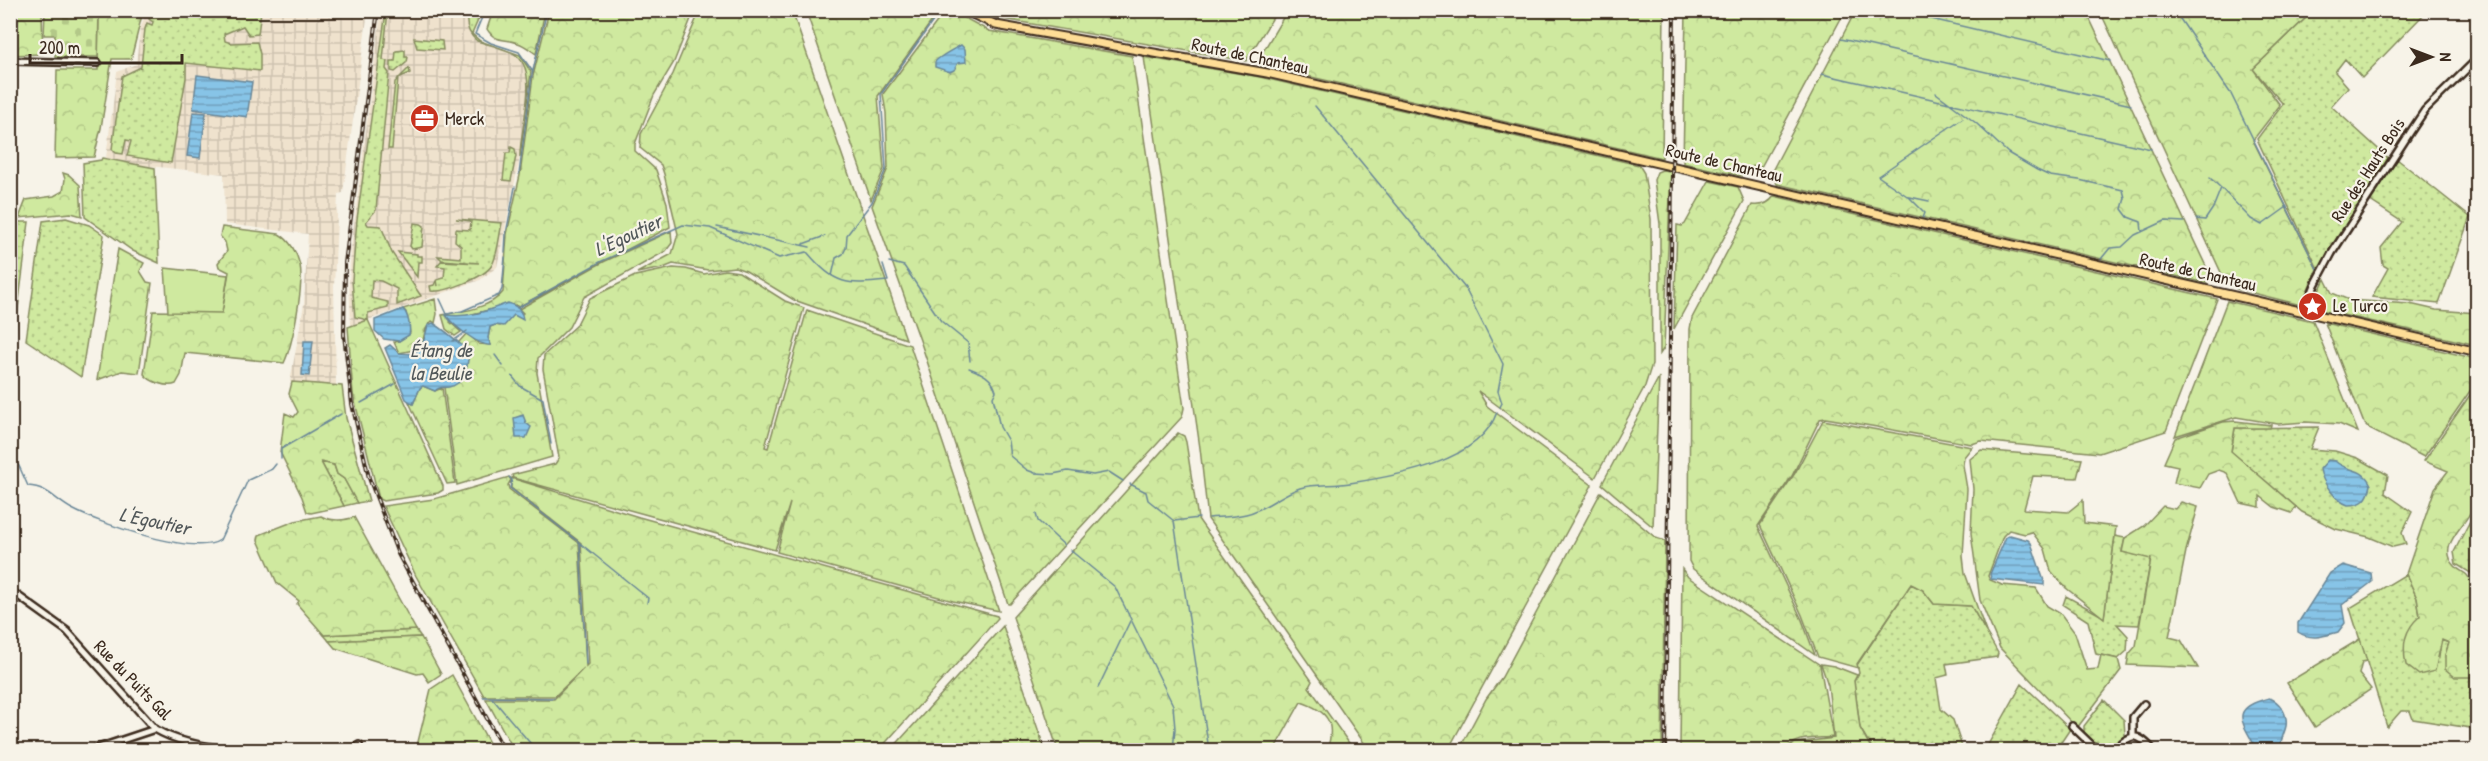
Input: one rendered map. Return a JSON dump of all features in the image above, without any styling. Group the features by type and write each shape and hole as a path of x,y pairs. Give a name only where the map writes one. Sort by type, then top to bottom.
{"main road":[{"name":"Route de Chanteau","path":"964,10 986,22 1011,28 1267,74 2478,352"}],"street":[{"name":"Rue des Hauts Bois","path":"2304,312 2314,285 2332,253 2425,110 2478,58"},
{"path":"10,61 98,63"},
{"name":"Rue du Puits Gal","path":"10,590 67,631 155,729 175,738 223,748 302,750 355,748 359,745"},
{"path":"2133,736 2133,717 2144,704"},
{"path":"2072,726 2097,750"},
{"path":"92,750 155,729"},
{"path":"2114,750 2127,738 2133,736 2140,738 2152,750"}],"shaded area":[{"path":"146,11 368,11 343,193 338,194 334,287 336,385 290,382 304,304 308,234 225,224 224,174 140,165 106,158 117,72 136,64 140,30"},
{"path":"381,11 482,11 472,34 480,41 520,55 531,72 520,157 497,267 480,280 351,326 349,280 351,248"}],"green space":[{"path":"704,10 792,11 906,339 794,300 746,271 735,267 708,270 673,264 637,273 672,254 678,234 661,165 640,148 641,134 673,74 698,15"},
{"path":"1856,10 2086,11 2211,277 2206,283 1777,184 1772,171"},
{"path":"2422,10 2425,13 2362,78 2345,59 2335,72 2348,87 2331,106 2388,158 2319,271 2257,139 2283,104 2253,69 2313,11"},
{"path":"10,11 42,11 43,54 11,55"},
{"path":"45,11 99,11 98,57 55,57 55,35 44,35"},
{"path":"99,11 143,11 131,59 112,59 94,157 55,158 57,70 98,70"},
{"path":"153,11 261,11 258,34 249,35 243,26 224,34 225,41 231,43 257,42 260,71 186,63 186,78 171,163 127,156 131,141 126,140 123,154 116,153 112,149 122,76 141,67 145,29 147,23 152,25 153,22 149,19"},
{"path":"386,11 388,11 383,60 387,61 386,69 389,73 376,210 366,222 368,225 381,226 392,253 421,296 397,305 397,289 381,281 372,280 371,298 388,302 388,308 368,313 368,320 355,317 352,280 357,219"},
{"path":"468,11 482,11 472,34 480,41 493,45 477,41 471,35 467,24"},
{"path":"493,11 545,11 536,54 521,44 497,38 490,33 487,29"},
{"path":"549,11 694,11 674,62 654,95 635,144 635,151 656,170 667,203 670,227 518,307 516,305 502,307 471,314 450,322 461,332 455,336 446,329 442,315 483,306 503,292 507,234 520,175 533,76"},
{"path":"806,11 939,11 878,96 884,169 871,200"},
{"path":"945,11 952,11 989,31 1132,56 1184,408 1182,417 1010,604 1008,604 921,343 872,206 888,168 883,94"},
{"path":"978,11 1277,11 1246,61 992,17"},
{"path":"1287,11 1664,11 1662,158 1260,65 1258,60"},
{"path":"1686,11 1845,11 1761,167 1753,166 1741,176 1683,163"},
{"path":"2100,11 2313,11 2253,69 2280,105 2253,140 2317,269 2301,305 2237,289 2225,281"},
{"path":"414,38 442,41 443,50 417,48"},
{"path":"405,50 405,57 408,57 407,62 395,72 391,71 391,61 395,61 396,51"},
{"path":"510,51 520,55 531,72 527,102 527,76 524,65"},
{"path":"1144,57 1260,77 1639,165 1644,173 1651,219 1652,364 1645,386 1595,478 1478,391 1487,406 1592,485 1448,750 1369,750 1208,519 1200,448"},
{"path":"409,68 410,73 400,77"},
{"path":"398,79 392,149 388,149 395,82"},
{"path":"511,147 515,149 516,156 511,181 503,180 506,153 510,153"},
{"path":"102,158 155,168 159,263 133,251 85,217 83,163"},
{"path":"2397,159 2470,217 2439,304 2372,297 2388,268 2383,265 2381,248 2402,222 2369,200"},
{"path":"1671,171 1664,348 1660,354 1660,224 1654,180 1657,172"},
{"path":"63,173 69,175 80,185 82,216 71,213 19,218 26,200 54,196 63,191 65,179"},
{"path":"1709,181 1738,187 1744,201 1674,329 1677,225 1685,224"},
{"path":"1774,196 2217,299 2166,431 2099,453 1981,441 1972,444 1820,419 1792,476 1758,526 1802,620 1815,655 1693,569 1689,561 1690,329 1692,318 1752,205 1764,204"},
{"path":"10,218 20,222 29,222 15,332 10,330"},
{"path":"66,218 89,225 104,235 81,377 26,340 43,221"},
{"path":"456,219 502,223 494,261 488,270 463,284 445,290 431,291 430,286 436,281 438,286 437,280 444,278 445,267 437,266 441,261 479,263 442,260 438,256 461,258 461,246 455,241 456,229 470,230 471,221"},
{"path":"414,223 424,226 422,247 412,249 410,246"},
{"path":"222,227 279,234 290,243 297,256 301,274 299,300 291,342 284,363 185,353 181,375 176,384 164,385 154,382 144,374 153,311 222,312 229,272 219,267 218,263 227,251 225,242 220,236"},
{"path":"671,231 672,243 666,251 584,297 569,327 538,358 537,373 552,457 457,485 444,388 465,377 468,357 458,343 467,333 479,344 491,345 488,338 490,327 500,326 514,315 520,316 523,313 519,309 601,263"},
{"path":"118,249 144,263 140,271 147,282 152,283 139,373 122,371 97,380"},
{"path":"398,252 422,256 422,262 418,262 417,277"},
{"path":"165,268 228,275 222,313 168,312"},
{"path":"673,268 704,274 725,270 739,272 785,301 804,308 765,447 768,448 807,310 910,345 999,611 953,601 777,552 790,503 775,550 513,478 512,475 555,464 559,458 543,369 544,355 576,326 590,298 635,276"},
{"path":"2325,279 2332,293 2349,300 2410,304 2436,310 2477,313 2477,345 2316,309 2313,303"},
{"path":"435,299 437,314 435,323 432,321 427,326 422,344 414,350 399,353 394,342 410,333 406,312 403,309"},
{"path":"2227,301 2313,321 2358,432 2339,424 2305,422 2278,424 2236,417 2175,436"},
{"path":"368,320 443,486 443,490 438,493 383,501 379,499 353,394 348,327"},
{"path":"2325,323 2477,359 2477,381 2424,457 2373,431 2363,421"},
{"path":"1659,377 1653,527 1602,484"},
{"path":"292,382 342,386 346,418 369,501 357,503 344,479 337,474 334,465 321,462 344,506 307,512 280,452 285,413 294,417 298,412 289,394"},
{"path":"2477,385 2477,514 2470,513 2453,538 2449,552 2450,559 2455,566 2477,585 2477,643 2472,677 2455,677 2445,669 2445,655 2449,643 2442,640 2435,671 2419,675 2406,665 2405,658 2404,644 2407,632 2420,616 2417,598 2406,574 2435,488 2448,471 2424,461"},
{"path":"423,386 435,391 442,388 455,483 447,484 408,400 413,404"},
{"path":"1823,420 1972,447 1964,457 1963,465 1967,489 1963,556 1965,573 1986,632 1971,606 1934,604 1923,590 1911,584 1857,664 1858,668 1818,657 1802,615 1760,525 1795,473"},
{"path":"2223,422 2271,425 2270,428 2235,428 2231,451 2296,507 2292,513 2274,507 2260,496 2260,507 2241,503 2227,473 2219,470 2208,474 2200,488 2174,483 2178,466 2164,463 2175,438"},
{"path":"2319,427 2310,449 2335,451 2358,458 2388,475 2385,493 2412,512 2402,533 2406,544 2393,547 2369,537 2336,529 2302,512 2231,452 2235,428"},
{"path":"1178,433 1184,436 1186,442 1198,519 1312,681 1309,687 1354,750 1327,750 1331,732 1327,719 1318,710 1301,702 1274,750 1058,750 1013,617"},
{"path":"1981,450 2082,459 2077,478 2033,476 2024,509 2068,512 2083,500 2084,523 2116,527 2104,618 2066,588 2051,571 2045,549 2032,532 2025,534 2009,530 2003,536 1988,576 1990,580 2002,585 2036,588 2047,606 2061,614 2075,633 2087,670 2098,669 2101,655 2118,659 2121,670 2077,728 2000,648 1980,600 1971,533 1973,489 1970,459"},
{"path":"321,462 334,465 337,474 344,479 357,503 344,506"},
{"path":"509,477 511,480 511,478 639,517 998,618 879,750 514,750 486,699 554,699 584,668 555,696 484,696 416,576 383,506 434,499","holes":["511,480 511,488 581,543 588,664 586,666 579,543 509,489 508,485"]},
{"path":"1601,492 1656,538 1665,541 1662,750 1459,750 1486,699 1502,677"},
{"path":"2181,502 2198,507 2186,551 2169,637 2181,640 2198,668 2127,665 2129,654 2136,646 2151,559 2122,552 2125,538 2144,526 2163,506 2175,509"},
{"path":"321,516 337,520 354,517 416,630 324,635 297,604 299,601 277,583 258,540 259,535 295,521"},
{"path":"2478,517 2477,577 2456,564 2454,552 2471,519"},
{"path":"2115,536 2125,538 2122,552 2151,558 2139,625 2117,624 2128,636 2127,651 2118,659 2096,654 2088,621 2063,605 2066,596 2104,617"},
{"path":"1682,569 1688,577 1820,665 1833,737 1800,740 1785,750 1680,750"},
{"path":"2406,574 2417,598 2420,616 2439,657 2441,640 2449,643 2445,655 2472,677 2477,643 2477,729 2413,719 2410,711 2401,711 2387,727 2350,608"},
{"path":"1911,584 1923,590 1934,604 1971,606 1998,653 1997,657 1946,664 1948,675 1936,678 1941,709 1953,720 1963,750 1873,750 1860,728 1854,681 1859,673 1857,665"},
{"path":"1003,626 1045,750 891,750"},
{"path":"416,630 421,637 329,641 324,635"},
{"path":"421,637 441,674 429,682 423,673 417,674 335,648 329,641"},
{"path":"2360,639 2367,661 2362,662 2359,674 2371,689 2315,727 2287,683"},
{"path":"1821,664 1834,666 1857,675 1854,681 1860,728 1872,750 1787,750 1795,743 1834,738 1828,685"},
{"path":"452,675 493,750 416,750 431,689"},
{"path":"2022,684 2070,729 2056,750 1985,750"},
{"path":"2104,700 2124,720 2125,735 2111,749 2103,746 2099,750 2084,734 2084,726"}],"water":[{"path":"961,45 965,49 966,62 958,63 950,72 935,67 937,60"},
{"path":"197,75 252,82 247,117 193,109"},
{"path":"193,112 206,113 200,158 187,156"},
{"path":"508,303 518,309 523,320 514,315 504,326 490,327 488,338 491,345 480,343 454,324 446,315 470,315"},
{"path":"403,309 409,321 409,335 399,341 384,339 375,331 375,320"},
{"name":"Étang de la Beulie","path":"433,323 469,352 467,369 463,378 455,385 435,391 423,386 413,404 406,399 385,348 390,345 399,353 413,354 422,345 428,325"},
{"path":"304,341 313,341 309,376 302,375"},
{"path":"523,415 526,423 531,427 526,438 516,438 514,418"},
{"path":"2328,460 2360,472 2368,479 2371,485 2362,502 2348,505 2334,496 2320,469"},
{"path":"2010,535 2031,543 2044,585 1991,579 1990,574 2006,537"},
{"path":"2343,565 2371,573 2372,582 2342,605 2345,623 2338,632 2323,636 2313,637 2298,632 2298,623 2330,573"},
{"path":"2269,698 2280,705 2286,717 2281,750 2257,750 2244,725 2243,713 2255,702"}],"waterway":[{"path":"485,10 475,34 491,43 519,52 533,72"},
{"path":"519,174 532,75 547,10"},
{"name":"L'Egoutier","path":"832,276 836,258 843,254 846,248 847,235 872,202 886,169 881,94 941,10"},
{"path":"1893,10 2110,61"},
{"path":"2065,10 2087,15"},
{"path":"2174,10 2231,94 2317,269"},
{"path":"1841,39 2131,105"},
{"path":"1822,74 2151,149"},
{"path":"1936,93 1976,123 2008,153 2037,170 2050,176 2123,190 2125,198 2122,209 2128,217 2141,222 2142,232"},
{"path":"1315,106 1465,288 1503,364 1498,391 1502,403 1500,407"},
{"path":"1923,218 1925,213 1910,198 1878,176 1963,118"},
{"path":"2210,178 2220,187"},
{"path":"505,252 515,187"},
{"path":"2196,219 2205,220 2221,188 2251,219 2262,225 2287,207"},
{"path":"1910,197 1929,201"},
{"path":"2101,259 2110,248 2122,247 2135,235 2165,221 2184,222"},
{"name":"L'Egoutier","path":"517,308 602,261 683,225 710,228 779,258 807,252 834,277 852,283 888,281 883,265"},
{"path":"717,227 810,247"},
{"path":"803,244 825,236"},
{"path":"440,299 447,314 462,311 499,295 502,289 505,257"},
{"path":"889,262 904,266 941,321 968,343 970,361"},
{"name":"L'Egoutier","path":"453,341 467,331"},
{"path":"495,355 503,366"},
{"path":"969,368 986,376 992,382 996,391 993,397 1000,427 1008,441 1010,456 1027,470 1035,473 1053,474 1068,471 1093,475 1109,472 1123,481"},
{"path":"512,376 520,386 543,399 551,444"},
{"name":"L'Egoutier","path":"361,403 395,384"},
{"path":"1209,518 1237,516 1253,512 1306,486 1369,480 1435,464 1473,443 1488,429 1497,412"},
{"name":"L'Egoutier","path":"281,459 281,449 341,414"},
{"name":"L'Egoutier","path":"10,458 19,466 28,486 46,491 72,509 147,536 190,544 208,544 220,540 248,480 272,469 276,464"},
{"path":"509,477 512,480 510,488 580,543 586,664"},
{"path":"1130,484 1146,492 1148,500 1174,521 1199,518"},
{"path":"1036,514 1038,521 1064,545"},
{"path":"1174,521 1209,750"},
{"path":"581,544 648,598 647,603"},
{"path":"1070,550 1115,587 1173,705 1175,729 1173,750"},
{"path":"1098,688 1130,621"},
{"path":"483,697 554,698"},
{"path":"492,698 536,750"}],"railway":[{"path":"378,10 345,263 344,335 352,404 369,478 398,554 504,750"},
{"path":"1665,750 1674,10"}],"place":[{"name":"Merck","path":"424,119"},
{"name":"Le Turco","path":"2312,306"}]}
